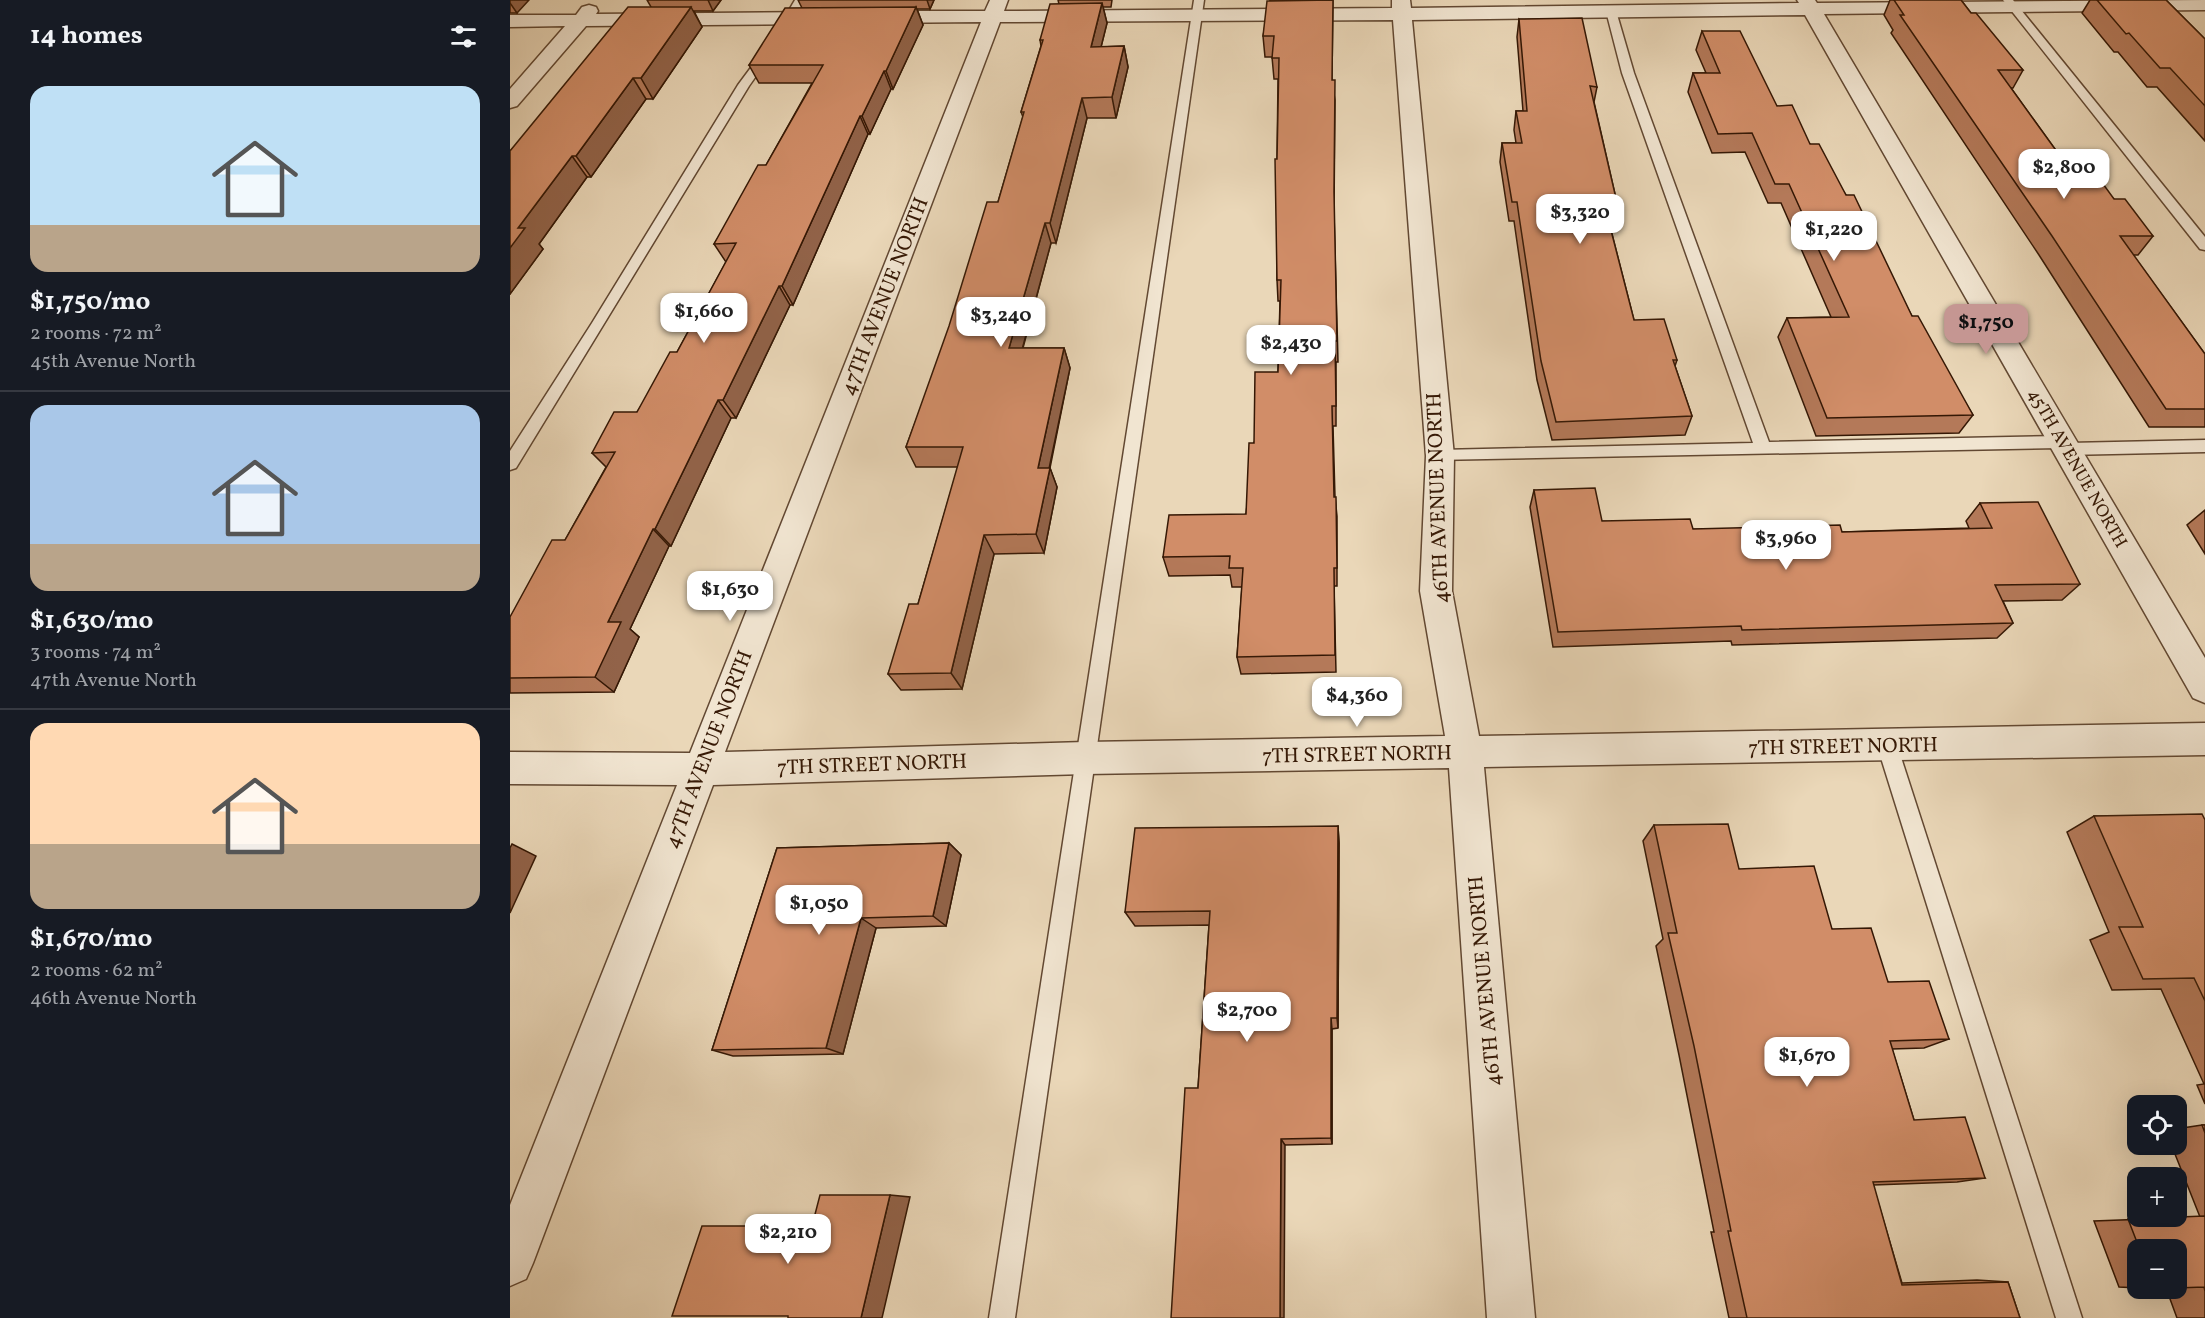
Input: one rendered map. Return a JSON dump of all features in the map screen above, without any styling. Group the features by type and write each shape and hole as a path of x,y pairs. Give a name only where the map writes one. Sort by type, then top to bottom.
{"street":[{"path":"510,102 597,0"},
{"path":"862,17 996,7 1402,7 1611,11 1808,4 2205,4"},
{"name":"45TH AVENUE NORTH","path":"1808,4 2205,688"},
{"name":"47TH AVENUE NORTH","path":"510,1263 996,7"},
{"name":"46TH AVENUE NORTH","path":"1402,7 1440,456 1436,591 1465,753 1511,1318"},
{"path":"510,21 838,17"},
{"name":"7TH STREET NORTH","path":"510,768 701,769 1085,758 2205,738"}],"lane":[{"path":"510,464 598,325 744,85 800,0"},
{"path":"2010,3 2205,246"},
{"path":"1002,1318 1198,7"},
{"path":"1611,11 1628,73 1762,448"},
{"path":"1440,456 1762,448 2205,446"},
{"path":"1887,745 2069,1318"}],"building":[{"path":"1333,0 1332,80 1335,80 1334,192 1337,341 1335,341 1336,406 1332,406 1337,568 1334,568 1335,655 1237,657 1243,568 1229,568 1230,556 1163,557 1169,515 1246,514 1249,443 1254,443 1255,372 1278,372 1281,280 1277,280 1275,159 1277,159 1279,58 1272,58 1274,36 1263,36 1267,1"},
{"path":"1894,0 1961,0 1971,13 1976,13 2023,70 1998,70 2060,156 2082,155 2114,199 2125,199 2153,236 2120,236 2205,354 2205,409 2166,409 2052,236 1900,15 1904,15"},
{"path":"2097,0 2166,0 2205,39 2205,106 2170,68 2160,68 2129,33 2126,34"},
{"path":"1102,3 1091,47 1124,46 1112,97 1082,98 1050,223 1045,223 1009,348 1064,348 1038,468 1050,468 1036,534 984,535 951,673 888,674 909,604 918,604 963,447 906,447 949,326 987,202 998,202 1024,112 1021,112 1043,40 1040,40 1050,4"},
{"path":"628,7 691,7 641,78 633,78 576,156 572,156 518,228 525,228 510,248 510,151"},
{"path":"916,7 886,71 860,116 782,286 779,286 723,400 718,400 608,622 621,622 595,677 510,678 510,617 552,540 565,540 615,452 592,453 614,412 637,412 670,352 677,352 736,243 714,244 758,165 766,165 823,65 749,65 785,8"},
{"path":"1582,18 1597,87 1590,86 1618,207 1605,207 1634,320 1664,319 1677,360 1673,360 1692,416 1556,422 1541,361 1517,202 1512,202 1502,143 1522,143 1516,111 1527,111 1519,19"},
{"path":"1702,31 1740,31 1777,106 1792,105 1810,144 1819,144 1846,195 1854,195 1912,316 1918,316 1973,415 1827,418 1787,318 1849,317 1789,184 1775,184 1752,133 1718,134 1693,73 1720,73"},
{"path":"1595,488 1602,521 1690,519 1693,529 1840,525 1842,532 1992,528 1980,503 2038,502 2080,584 1995,585 2013,623 1742,630 1741,626 1558,632 1534,490"},
{"path":"2202,814 2205,820 2205,1001 2194,978 2143,979 2119,927 2143,927 2094,816"},
{"path":"1728,824 1739,869 1814,866 1832,929 1871,928 1888,982 1929,981 1949,1039 1890,1041 1914,1120 1965,1117 1985,1178 1873,1182 1902,1285 2008,1282 2020,1318 1747,1318 1728,1231 1731,1231 1694,1046 1668,933 1677,933 1654,825"},
{"path":"1338,826 1337,1018 1331,1018 1331,1138 1281,1139 1280,1318 1171,1318 1185,1088 1198,1088 1210,911 1125,912 1135,828"},
{"path":"949,843 933,916 861,918 826,1048 712,1050 777,848"},
{"path":"820,1195 890,1195 861,1318 672,1316 702,1226 812,1226"},
{"path":"2205,1216 2205,1291 2204,1287 2187,1288 2187,1239 2136,1239 2131,1227 2187,1227 2187,1217"}]}
